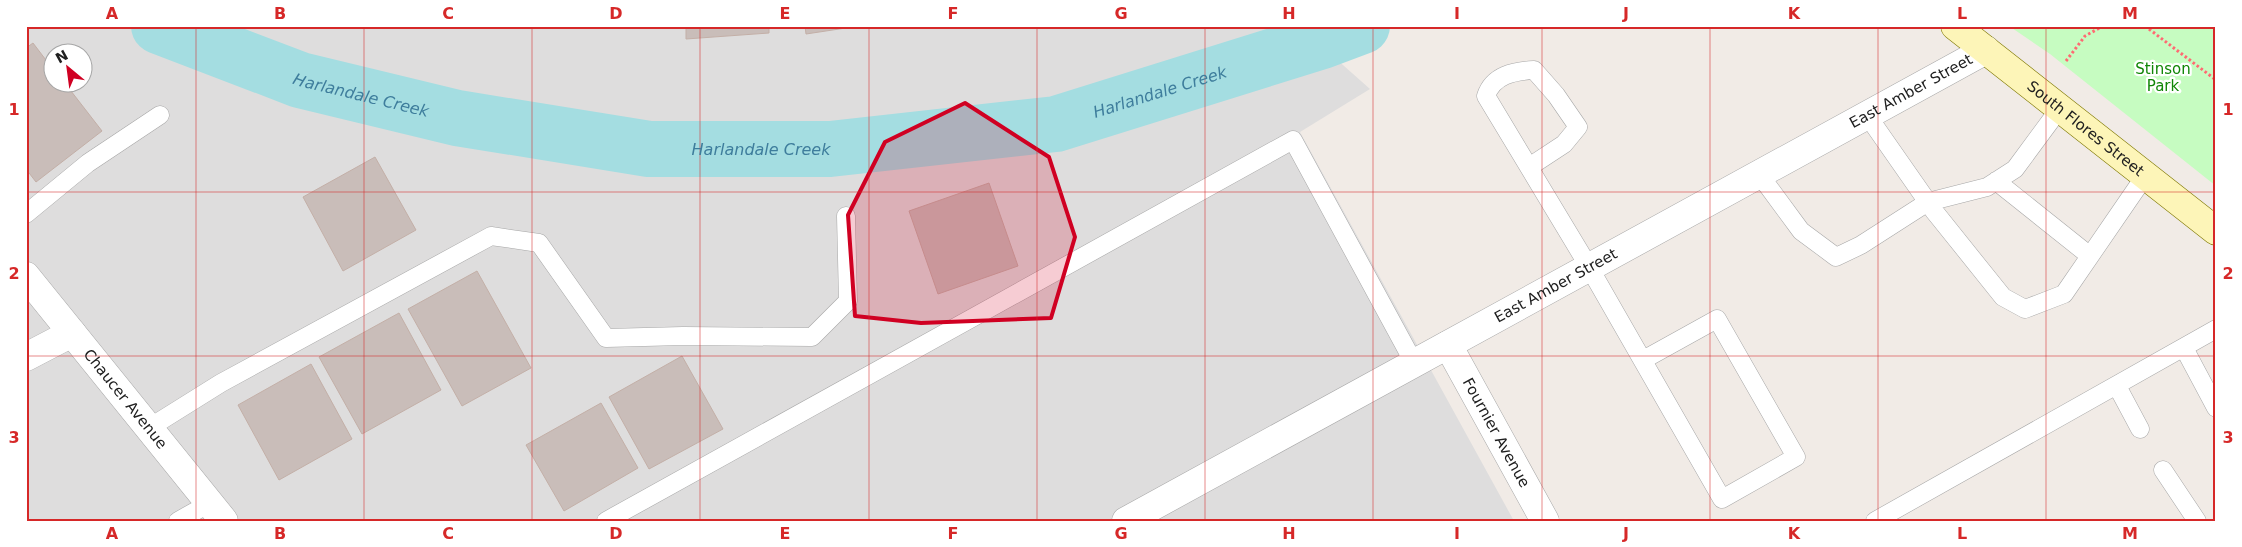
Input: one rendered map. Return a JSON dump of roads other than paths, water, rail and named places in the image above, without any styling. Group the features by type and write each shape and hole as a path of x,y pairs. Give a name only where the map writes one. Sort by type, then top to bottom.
{"main road":[{"name":"South Flores Street","path":"1955,26 2216,231"}],"street":[{"name":"East Amber Street","path":"1126,521 1986,50"},
{"name":"Chaucer Avenue","path":"26,276 217,512"},
{"path":"26,357 72,332"},
{"name":"Fournier Avenue","path":"1448,345 1545,521"}],"lane":[{"path":"1528,167 1564,144 1578,127 1556,95 1534,70 1512,71 1489,87 1486,96 1528,167 1590,267 1722,499 1796,457 1716,319 1643,360"},
{"path":"1759,174 1801,231 1836,257 1861,245 1928,202 1987,186 1996,181 2014,169 2060,108"},
{"path":"26,214 88,163 160,115"},
{"path":"1868,115 1928,202 2003,297 2024,310 2064,294 2145,176"},
{"path":"606,521 1293,140 1414,363"},
{"path":"1996,181 2090,256"},
{"path":"149,428 221,383 491,236 539,243 606,338 683,336 812,338 848,301 846,216"},
{"path":"1875,521 2216,330"},
{"path":"2184,348 2216,408"},
{"path":"2117,386 2140,429"},
{"path":"2163,470 2196,521"},
{"path":"178,521 217,512"}],"waterway":[{"name":"Harlandale Creek","path":"159,26 300,80 457,118 649,149 830,149 1056,124 1322,41 1362,26"}],"park label":[{"name":"Stinson Park","path":"2163,78"}]}
